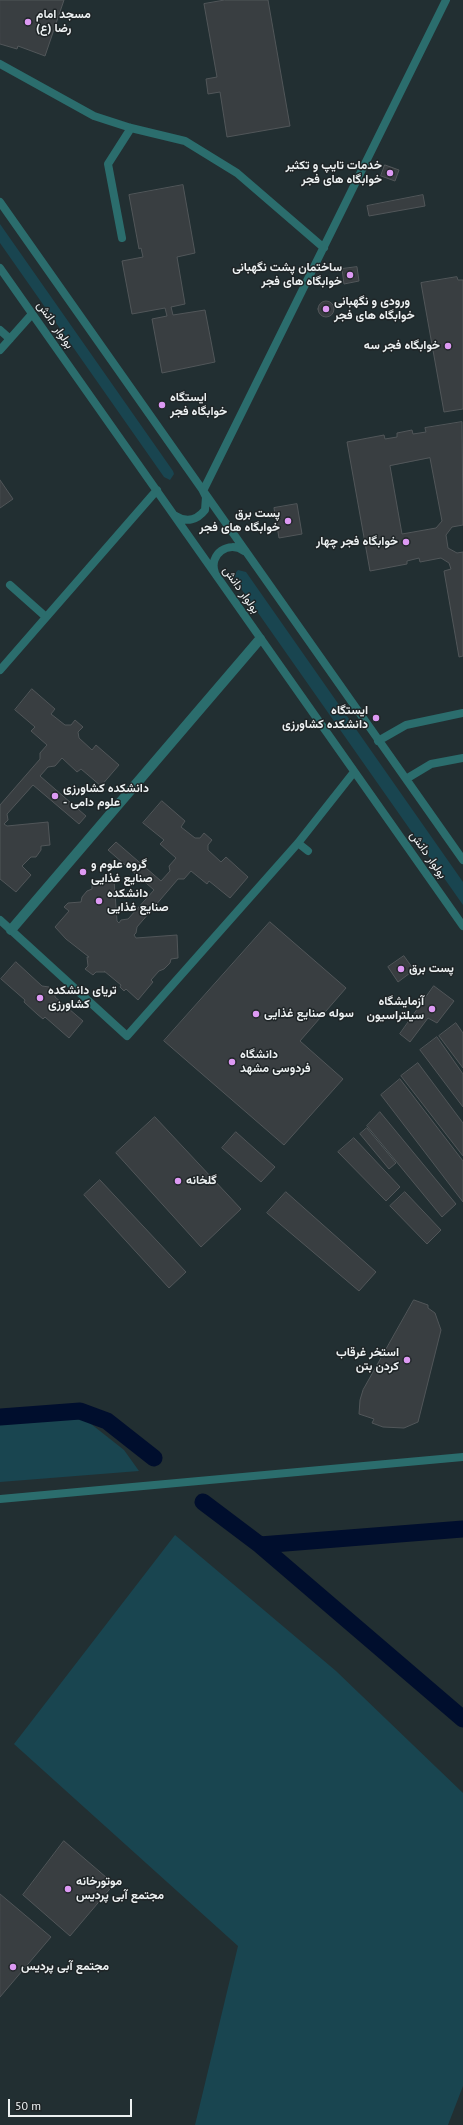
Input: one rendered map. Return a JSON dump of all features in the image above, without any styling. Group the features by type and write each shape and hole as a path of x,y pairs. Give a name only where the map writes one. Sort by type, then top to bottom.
{"street":[{"path":"11,930 260,639"}],"lane":[{"path":"172,512 183,520 196,519 205,510 206,497 204,491 446,0"},
{"path":"0,64 94,116 131,128 185,141 237,173 324,248"},
{"path":"122,238 108,164 131,128"},
{"path":"0,202 463,860"},
{"name":"بولوار دانش","path":"0,268 463,926"},
{"path":"0,350 32,314"},
{"path":"0,330 10,339"},
{"path":"0,670 157,490"},
{"path":"217,576 213,564 219,552 230,547 237,547 248,555"},
{"path":"10,585 46,617"},
{"path":"378,741 406,725 463,713"},
{"path":"406,779 432,764 463,758"},
{"path":"0,920 127,1036 298,843 354,772"},
{"path":"298,843 308,851"},
{"path":"0,1499 463,1457"}],"shaded area":[{"name":"دانشگاه فردوسی مشهد","path":"0,0 463,0 463,2125 0,2125"},
{"path":"0,224 173,471 174,474 170,480 164,477 0,243"},
{"path":"238,570 246,572 463,882 463,905 235,580 233,576"},
{"path":"63,1418 86,1420 124,1450 139,1471 0,1482 0,1423"},
{"path":"175,1535 336,1671 463,1793 463,2086 448,2125 195,2125 238,1946 14,1744"}],"building":[{"name":"مسجد امام رضا (ع)","path":"0,0 64,0 45,56 18,46 17,49 0,44"},
{"path":"225,0 268,0 290,126 227,137 220,92 208,94 206,79 217,77 204,4"},
{"name":"خدمات تایپ و تکثیر خوابگاه های فجر","path":"385,165 399,170 395,181 381,176"},
{"path":"183,185 195,253 177,257 185,304 171,307 173,315 205,310 215,362 162,373 152,319 167,316 165,308 132,314 122,261 143,257 141,248 139,249 129,195"},
{"path":"423,195 425,206 369,216 367,206"},
{"name":"ساختمان پشت نگهبانی خوابگاه های فجر","path":"357,267 359,281 344,284 342,269"},
{"name":"خوابگاه فجر سه","path":"457,277 458,280 463,280 463,409 444,412 421,283"},
{"name":"ورودی و نگهبانی خوابگاه های فجر","path":"326,301 332,303 334,309 332,315 326,317 320,315 318,309 320,303"},
{"name":"خوابگاه فجر چهار","path":"462,422 463,525 452,527 446,535 448,548 457,553 463,552 463,656 459,657 444,571 451,569 449,563 441,558 420,562 419,558 407,561 407,564 370,571 347,442 384,435 385,439 397,437 397,433 412,430 413,434 426,432 425,428","holes":["430,458 442,521 436,528 402,534 390,466"]},
{"path":"0,480 13,499 0,508"},
{"name":"پست برق خوابگاه های فجر","path":"297,504 302,534 279,538 274,508"},
{"name":"دانشکده کشاورزی - علوم دامی","path":"32,689 55,709 51,714 65,725 71,725 75,720 83,727 78,732 79,738 92,750 96,745 119,765 101,786 81,769 77,772 62,758 55,766 48,767 40,776 86,816 79,824 33,785 7,814 8,820 4,824 7,826 48,822 50,845 41,846 41,850 36,857 31,857 22,866 31,875 16,892 0,879 0,805 40,759 40,753 47,745 31,731 35,727 15,710"},
{"name":"دانشکده صنایع غذایی","path":"162,801 185,821 181,827 195,838 200,838 204,833 212,840 208,845 208,850 221,862 226,857 248,877 230,898 209,881 207,884 191,871 184,879 178,879 137,927 134,935 136,938 177,935 178,958 171,959 170,963 164,969 159,971 151,980 153,982 138,1000 126,989 124,991 120,987 121,985 104,971 105,972 96,972 93,975 85,969 88,966 87,957 89,957 66,939 55,927 69,911 64,907 68,903 81,902 82,897 87,891 92,889 92,882 114,880 117,921 119,923 121,920 128,919 154,890 108,850 116,842 161,881 170,871 169,866 176,858 160,844 164,840 143,823"},
{"name":"سوله صنایع غذایی","path":"270,922 346,988 300,1041 343,1079 284,1145 164,1041"},
{"name":"پست برق","path":"404,956 414,970 398,982 388,967"},
{"name":"تریای دانشکده کشاورزی","path":"16,962 42,986 49,987 55,992 55,997 83,1021 69,1038 45,1017 43,1019 37,1014 24,1002 25,1000 1,979"},
{"name":"آزمایشگاه سیلتراسیون","path":"434,986 454,1001 437,1023 428,1018 410,1042 400,1034"},
{"path":"456,1023 463,1033 463,1068 439,1036"},
{"path":"437,1037 463,1074 463,1107 420,1050"},
{"path":"418,1063 463,1123 463,1156 401,1076"},
{"path":"400,1079 463,1161 463,1202 381,1095"},
{"path":"380,1112 456,1204 442,1217 367,1126"},
{"name":"گلخانه","path":"155,1117 241,1209 201,1247 116,1153"},
{"path":"367,1128 396,1163 389,1169 360,1134"},
{"name":"گلخانه","path":"236,1132 275,1167 261,1182 222,1148"},
{"path":"354,1138 400,1187 386,1201 338,1152"},
{"path":"100,1180 186,1272 169,1288 84,1195"},
{"path":"286,1192 376,1272 359,1291 267,1213"},
{"path":"405,1192 441,1230 427,1244 390,1206"},
{"name":"استخر غرقاب کردن بتن","path":"414,1300 428,1305 428,1308 435,1313 441,1330 418,1422 404,1428 383,1427 372,1423 374,1419 359,1414 360,1400 363,1390"},
{"name":"موتورخانه مجتمع آبی پردیس","path":"64,1841 114,1884 70,1936 23,1895"},
{"name":"مجتمع آبی پردیس","path":"0,1894 51,1937 0,1997"}],"waterway":[{"path":"0,1417 80,1411 107,1421 154,1458"},
{"path":"203,1502 260,1545 463,1719"},
{"path":"260,1545 463,1529"}],"place":[{"name":"مسجد امام رضا (ع)","path":"28,22"},
{"name":"خدمات تایپ و تکثیر خوابگاه های فجر","path":"390,173"},
{"name":"ساختمان پشت نگهبانی خوابگاه های فجر","path":"350,275"},
{"name":"ورودی و نگهبانی خوابگاه های فجر","path":"326,309"},
{"name":"خوابگاه فجر سه","path":"448,346"},
{"name":"ایستگاه خوابگاه فجر","path":"162,405"},
{"name":"پست برق خوابگاه های فجر","path":"288,521"},
{"name":"خوابگاه فجر چهار","path":"406,542"},
{"name":"ایستگاه دانشکده کشاورزی","path":"376,718"},
{"name":"دانشکده کشاورزی - علوم دامی","path":"55,796"},
{"name":"گروه علوم و صنایع غذایی","path":"83,872"},
{"name":"دانشکده صنایع غذایی","path":"99,901"},
{"name":"پست برق","path":"401,969"},
{"name":"تریای دانشکده کشاورزی","path":"40,998"},
{"name":"آزمایشگاه سیلتراسیون","path":"432,1009"},
{"name":"سوله صنایع غذایی","path":"256,1014"},
{"name":"دانشگاه فردوسی مشهد","path":"232,1062"},
{"name":"گلخانه","path":"178,1181"},
{"name":"استخر غرقاب کردن بتن","path":"407,1360"},
{"name":"موتورخانه مجتمع آبی پردیس","path":"68,1889"},
{"name":"مجتمع آبی پردیس","path":"13,1967"}]}
